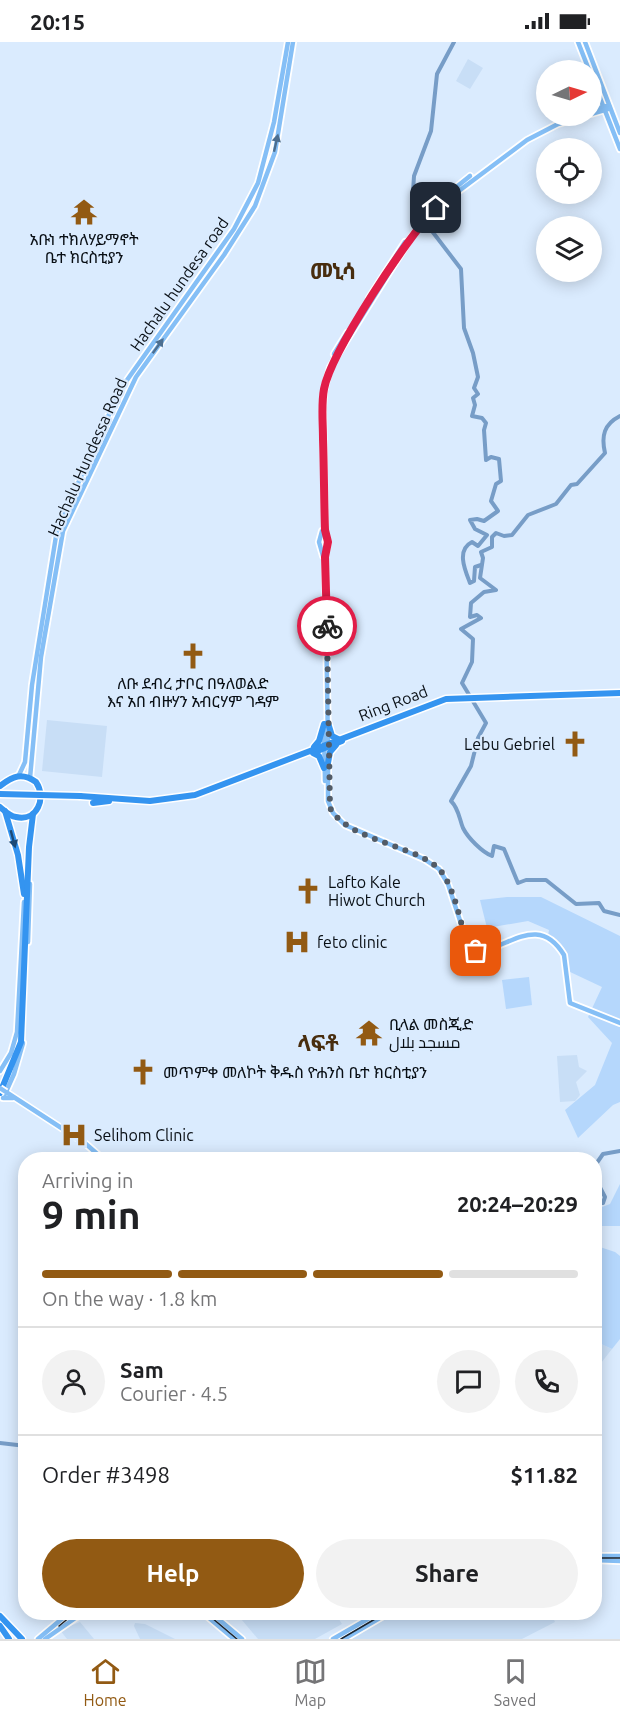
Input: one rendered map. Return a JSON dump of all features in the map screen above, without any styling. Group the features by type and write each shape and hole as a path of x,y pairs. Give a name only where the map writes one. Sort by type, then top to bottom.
{"highway":[{"name":"Ring Road","path":"0,796 156,803 194,798 428,707 463,698 620,694"},
{"path":"326,723 332,736 338,741 330,752 326,766"},
{"path":"326,723 320,741 312,752 319,756 326,766"},
{"path":"19,775 36,782 42,793 40,805 33,814 31,836 21,1042 3,1092 18,1042 24,902 23,880 0,796 2,784 19,775"},
{"path":"94,795 109,800"},
{"path":"93,803 109,800"},
{"path":"3,809 17,818 33,814"},
{"path":"0,1616 22,1639"},
{"path":"0,1626 9,1639"},
{"path":"0,1633 4,1639"}],"main road":[{"name":"Hachalu hundesa road","path":"52,569 61,518 120,390 242,216 258,183 277,124 288,42"},
{"name":"Hachalu Hundessa Road","path":"30,778 39,655 52,569 63,531 127,393 144,365 247,222 264,188 293,42"},
{"path":"578,42 585,60"},
{"path":"585,42 604,107 620,133"},
{"path":"281,82 286,85"},
{"path":"602,102 620,149"},
{"path":"468,951 446,879 436,867 345,825 336,817 328,801 323,547 319,542 324,538 322,408 325,383 332,363 425,217 460,183 548,126"},
{"path":"510,150 555,126"},
{"path":"171,317 175,322"},
{"path":"139,362 144,365"},
{"path":"19,775 25,762 39,655"},
{"path":"3,1092 15,1074 24,1030 31,836"},
{"path":"0,1071 11,1053 17,1032 24,902"},
{"path":"462,957 468,951 531,934 549,942 562,953 570,1004 620,1023"},
{"path":"3,1092 86,1144 94,1152"},
{"path":"3,1092 13,1097"},
{"path":"602,1557 620,1556"},
{"path":"602,1559 620,1561"},
{"path":"36,1639 60,1620"},
{"path":"47,1639 73,1620"},
{"path":"211,1620 234,1639"},
{"path":"219,1620 242,1639"},
{"path":"333,1639 366,1620"},
{"path":"344,1639 376,1620"}],"shaded area":[{"path":"468,59 483,68 470,89 456,81"},
{"path":"47,720 107,726 102,777 42,771"},
{"path":"541,897 620,936 620,1102 613,1105 578,1138 565,1110 595,1085 612,1043 588,1017 602,987 568,971 566,955 548,936 549,930 528,921 487,928 480,900"},
{"path":"529,977 532,1005 506,1009 502,980"},
{"path":"577,1055 579,1067 587,1071 576,1082 580,1095 575,1101 560,1102 557,1056"},
{"path":"620,1184 620,1226 602,1226 602,1207 610,1204"},
{"path":"602,1248 620,1256 620,1339 612,1349 602,1344"},
{"path":"602,1344 612,1349 602,1362"},
{"path":"242,1620 339,1620 342,1624 315,1639 258,1639"},
{"path":"381,1620 554,1620 555,1622 522,1639 349,1639"},
{"path":"80,1622 94,1639 67,1639 60,1630"},
{"path":"135,1623 145,1624 175,1639 140,1639 134,1626"}],"waterway":[{"path":"454,42 437,74 431,131 414,176 413,192 425,222 461,269 464,328 478,377 474,388 478,394 473,398 475,405 472,416 482,418 486,423 484,430 486,460 491,457 499,459 501,481 496,484 491,501 498,511 484,521 470,520 475,529 487,535 478,546 472,542 464,550 463,561 470,583 474,581 475,567 481,565"},
{"path":"620,416 610,423 605,431 603,441 605,453 577,484 571,485 556,504 528,515 512,535 504,536 496,533 492,537 492,547 481,552 483,558 480,578 496,590 484,592 471,603 470,617 477,615 481,618 461,629 473,639 472,662 462,683 486,723 478,738 471,766 451,801 465,832 480,848 492,856 494,846 504,849 518,883 526,880 546,880 576,904 599,903 604,911 620,915"},
{"path":"602,1155 620,1151"},
{"path":"602,1191 605,1197 602,1203"},
{"path":"0,1443 18,1445"}],"tram line":[{"path":"602,1558 620,1558"},
{"path":"59,1626 66,1620"},
{"path":"214,1620 237,1639"},
{"path":"341,1639 373,1620"}],"way so far":[{"path":"327,626 327,786 330,808 345,825 424,859 439,869 448,884 468,948 470,951 476,951"}],"place":[{"name":"አቡነ ተክለሃይማኖት ቤተ ክርስቲያን","path":"84,212"},
{"name":"ለቡ ደብረ ታቦር በዓለወልድ እና አበ ብዙሃን አብርሃም ገዳም","path":"193,656"},
{"name":"Lebu Gebriel","path":"575,744"},
{"name":"Lafto Kale Hiwot Church","path":"308,891"},
{"name":"feto clinic","path":"297,942"},
{"name":"ቢላል መስጂድ مسجد بلال","path":"369,1033"},
{"name":"መጥምቀ መለኮት ቅዱስ ዮሐንስ ቤተ ክርስቲያን","path":"143,1072"},
{"name":"Selihom Clinic","path":"74,1135"}],"district":[{"name":"መኒሳ","path":"333,271"},
{"name":"ላፍቶ","path":"318,1043"}],"route":[{"path":"327,626 325,557 328,540 325,530 323,408 325,383 332,363 374,294 412,236 436,208"}]}
